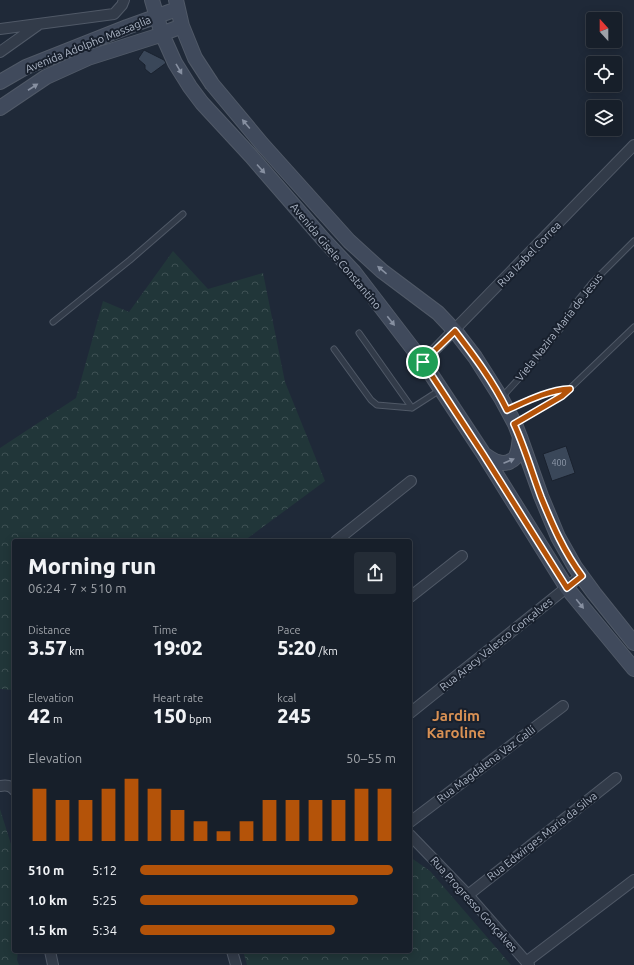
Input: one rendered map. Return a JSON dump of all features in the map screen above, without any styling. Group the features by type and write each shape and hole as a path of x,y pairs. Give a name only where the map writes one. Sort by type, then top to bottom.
{"main road":[{"path":"127,27 142,13 145,0"},
{"name":"Avenida Gisele Constantino","path":"152,0 162,34 190,87 202,103 354,272 423,362 567,588 634,670"},
{"name":"Avenida Adolpho Massaglia","path":"0,82 26,67 156,16 177,4"},
{"name":"Avenida Gisele Constantino","path":"177,4 182,26 195,58 212,84 262,144 349,241 382,270 438,313 455,331 475,357 504,404 517,431 558,538 575,567 634,643"},
{"name":"Avenida Adolpho Massaglia","path":"0,108 46,77 88,58 182,26"},
{"path":"483,454 498,462 505,463 513,460 517,455 517,431"}],"street":[{"path":"0,30 114,14 122,5 124,0"},
{"path":"0,52 40,24"},
{"name":"Rua Izabel Correa","path":"423,362 455,331 634,145"},
{"path":"338,539 412,480"},
{"path":"412,595 462,556"},
{"name":"Rua Aracy Valesco Gonçalves","path":"412,711 582,576"},
{"name":"Rua Magdalena Vaz Galli","path":"412,820 563,706"},
{"name":"Rua Edwirges Maria da Silva","path":"468,895 616,778"},
{"path":"0,786 12,787"},
{"name":"Rua Progresso Gonçalves","path":"412,837 468,895 528,963 634,880"},
{"path":"50,953 53,965"},
{"path":"233,953 236,965"}],"lane":[{"path":"53,322 130,260 183,214"},
{"name":"Viela Nazira Maria de Jesus","path":"504,404 564,324 575,304 592,283 634,240"},
{"path":"517,431 570,389 634,327"},
{"path":"360,333 412,408"},
{"path":"334,349 371,400 377,405 412,408 441,390"},
{"path":"504,404 559,389 570,389"}],"green space":[{"path":"173,251 208,289 263,273 285,382 325,481 248,539 12,539 12,690 0,689 0,448 76,398 103,301 129,312"},
{"path":"0,809 12,848 12,953 18,953 17,960 19,965 0,965"},
{"path":"412,858 430,871 511,965 247,965 244,953 412,953"}],"building":[{"path":"144,50 164,60 166,63 151,74 145,69 145,65 138,59"},
{"path":"566,446 575,473 552,481 543,454"}],"district":[{"name":"Jardim Karoline","path":"456,724"}],"route":[{"path":"455,331 475,357 507,410 559,389 570,389 547,406 514,424 558,538 582,576 567,588 483,454 423,362 455,331"}]}
